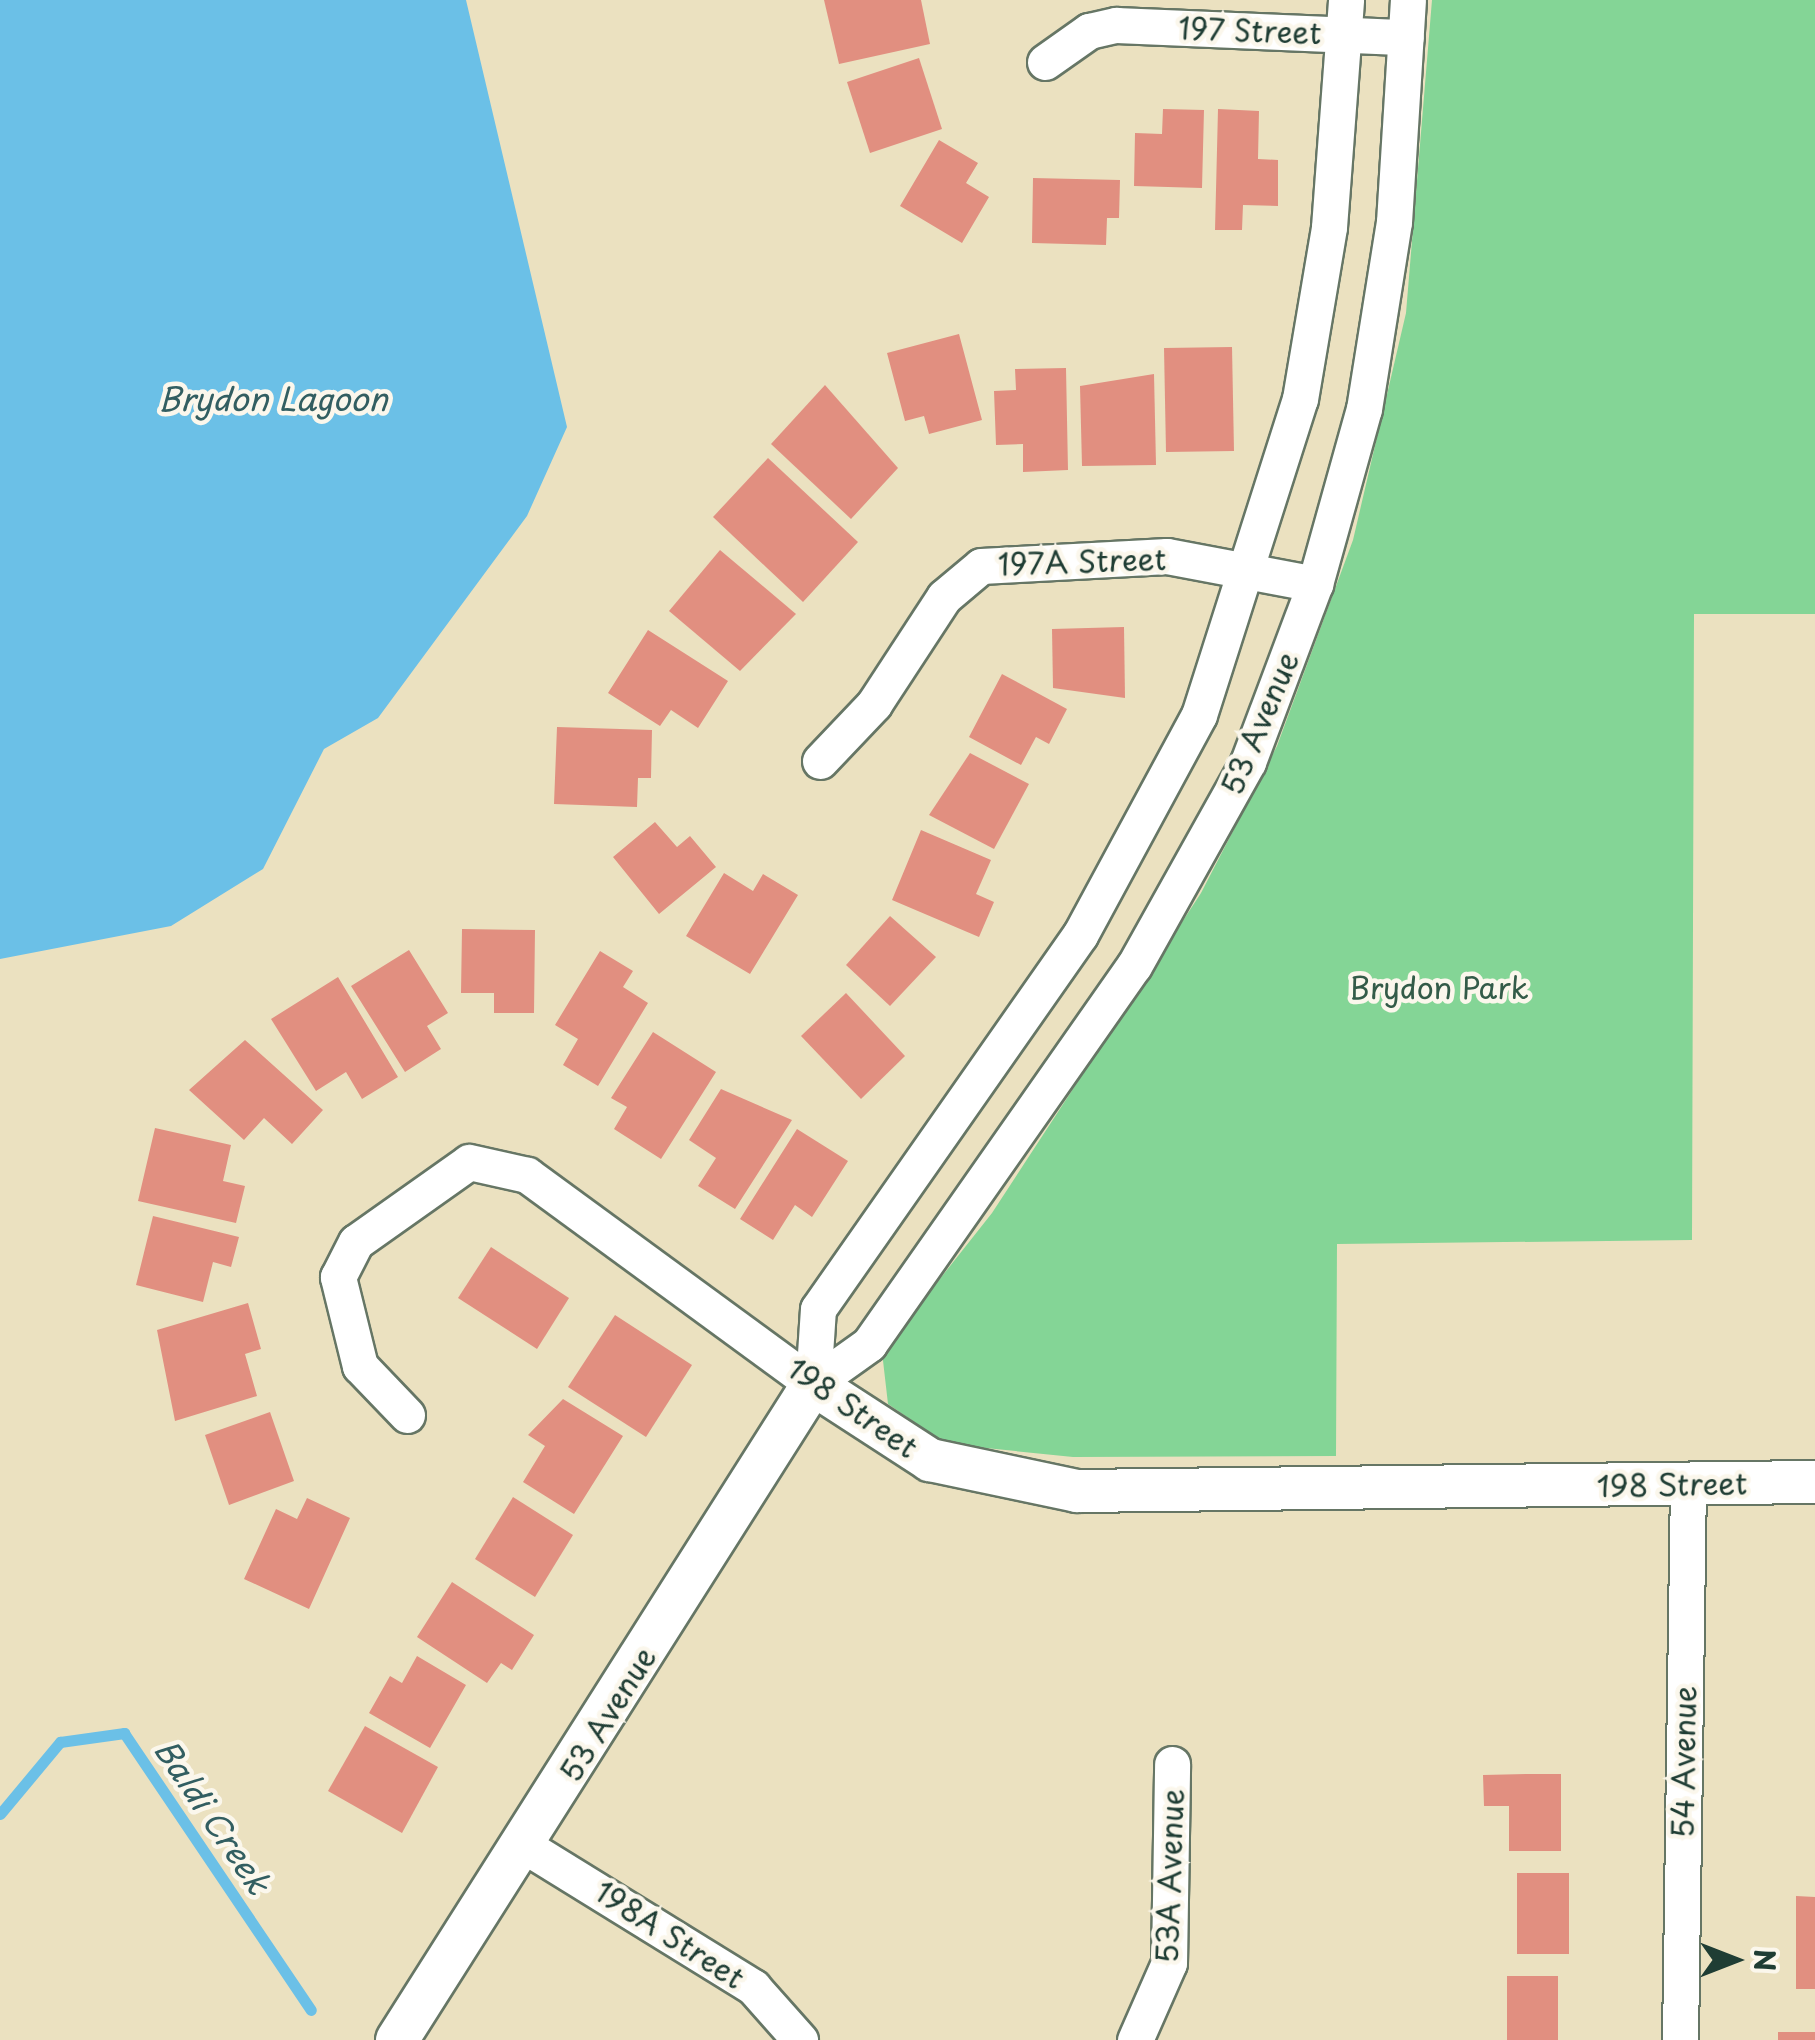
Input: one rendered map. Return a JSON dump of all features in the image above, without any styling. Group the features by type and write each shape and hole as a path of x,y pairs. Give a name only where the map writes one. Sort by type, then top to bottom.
{"street":[{"name":"53 Avenue","path":"397,2040 525,1846 813,1384 869,1344 1134,966 1248,762 1316,584 1364,409 1394,222 1408,0"},
{"name":"53 Avenue","path":"813,1384 818,1309 1080,935 1189,741 1251,568 1300,399 1329,227 1345,17"},
{"name":"197 Street","path":"1044,62 1089,31 1116,25 1345,17 1406,37"},
{"name":"197A Street","path":"820,761 858,724 944,598 981,566 1167,556 1251,568 1316,584"},
{"name":"198 Street","path":"407,1415 360,1366 338,1277 356,1242 469,1162 527,1175 813,1384 930,1460 1037,1486 1815,1482"},
{"name":"54 Avenue","path":"1680,2040 1688,1484"},
{"name":"53A Avenue","path":"1135,2040 1169,1963 1172,1764"},
{"name":"198A Street","path":"525,1846 752,1987 800,2040"}],"green space":[{"name":"Brydon Park","path":"1432,0 1815,0 1815,614 1694,614 1692,1240 1337,1244 1336,1456 1073,1457 946,1444 888,1404 882,1352 992,1213 1201,893 1277,746 1353,540 1406,313"}],"water":[{"name":"Brydon Lagoon","path":"0,0 466,0 567,427 527,516 378,718 324,749 263,869 171,926 0,959"}],"building":[{"path":"824,0 921,0 930,44 839,64"},
{"path":"919,58 942,129 870,153 847,82"},
{"path":"1163,109 1204,110 1202,188 1134,186 1135,133 1162,134"},
{"path":"1218,109 1259,111 1258,159 1278,160 1278,206 1243,205 1242,230 1215,230"},
{"path":"939,140 978,163 966,183 989,197 962,243 900,206"},
{"path":"1033,178 1120,180 1119,218 1107,218 1106,245 1032,243"},
{"path":"959,334 982,420 929,434 924,416 905,421 887,353"},
{"path":"1232,347 1234,451 1166,452 1164,348"},
{"path":"1066,368 1068,470 1023,472 1023,444 996,445 994,391 1016,390 1015,369"},
{"path":"1154,374 1156,465 1082,466 1080,386"},
{"path":"825,385 898,468 851,519 771,444"},
{"path":"768,458 858,542 803,602 713,517"},
{"path":"720,550 796,614 740,671 669,611"},
{"path":"1124,627 1125,698 1053,688 1052,629"},
{"path":"648,630 728,681 698,728 671,710 660,726 608,693"},
{"path":"1002,674 1067,709 1049,744 1036,737 1021,765 969,737"},
{"path":"557,727 652,730 651,778 638,778 637,807 554,804"},
{"path":"970,753 1029,784 994,849 929,815"},
{"path":"655,822 677,847 690,836 716,867 659,914 613,857"},
{"path":"921,830 991,860 976,894 994,902 979,937 892,900"},
{"path":"724,873 753,891 763,874 798,895 750,974 686,936"},
{"path":"890,916 936,957 890,1006 846,965"},
{"path":"462,929 535,930 534,1013 494,1013 494,993 461,993"},
{"path":"409,950 448,1013 427,1026 441,1049 405,1072 351,986"},
{"path":"600,951 633,971 623,987 648,1003 598,1086 563,1065 578,1039 555,1025"},
{"path":"338,977 398,1077 362,1099 346,1072 316,1091 271,1019"},
{"path":"846,993 905,1056 861,1099 801,1036"},
{"path":"653,1032 716,1072 661,1159 614,1129 627,1107 611,1098"},
{"path":"245,1040 323,1110 292,1144 264,1118 244,1140 189,1090"},
{"path":"721,1089 792,1120 735,1209 698,1186 716,1158 689,1140"},
{"path":"155,1128 231,1145 223,1181 245,1186 236,1223 138,1201"},
{"path":"797,1129 848,1161 812,1217 795,1205 773,1240 740,1219"},
{"path":"153,1216 239,1237 231,1267 213,1262 203,1302 136,1285"},
{"path":"491,1247 569,1298 537,1349 458,1298"},
{"path":"248,1303 261,1349 245,1354 257,1396 175,1421 157,1330"},
{"path":"615,1315 692,1365 646,1437 568,1387"},
{"path":"563,1399 623,1436 574,1514 523,1482 545,1446 528,1435"},
{"path":"270,1412 294,1481 229,1505 205,1435"},
{"path":"513,1497 573,1535 535,1597 475,1559"},
{"path":"307,1498 350,1518 309,1609 244,1579 276,1509 297,1519"},
{"path":"452,1582 534,1635 512,1670 501,1663 487,1683 417,1637"},
{"path":"417,1656 466,1685 430,1748 369,1713 390,1676 402,1683"},
{"path":"365,1726 438,1767 402,1833 328,1791"},
{"path":"1561,1774 1561,1851 1509,1851 1509,1806 1484,1806 1483,1775"},
{"path":"1517,1873 1569,1873 1569,1954 1517,1954"},
{"path":"1796,1896 1815,1897 1815,1989 1796,1989"},
{"path":"1507,1976 1558,1976 1558,2040 1507,2040"},
{"path":"1778,2032 1815,2032 1815,2040 1778,2040"}],"waterway":[{"name":"Baldi Creek","path":"0,1814 60,1742 124,1733 311,2010"}]}
